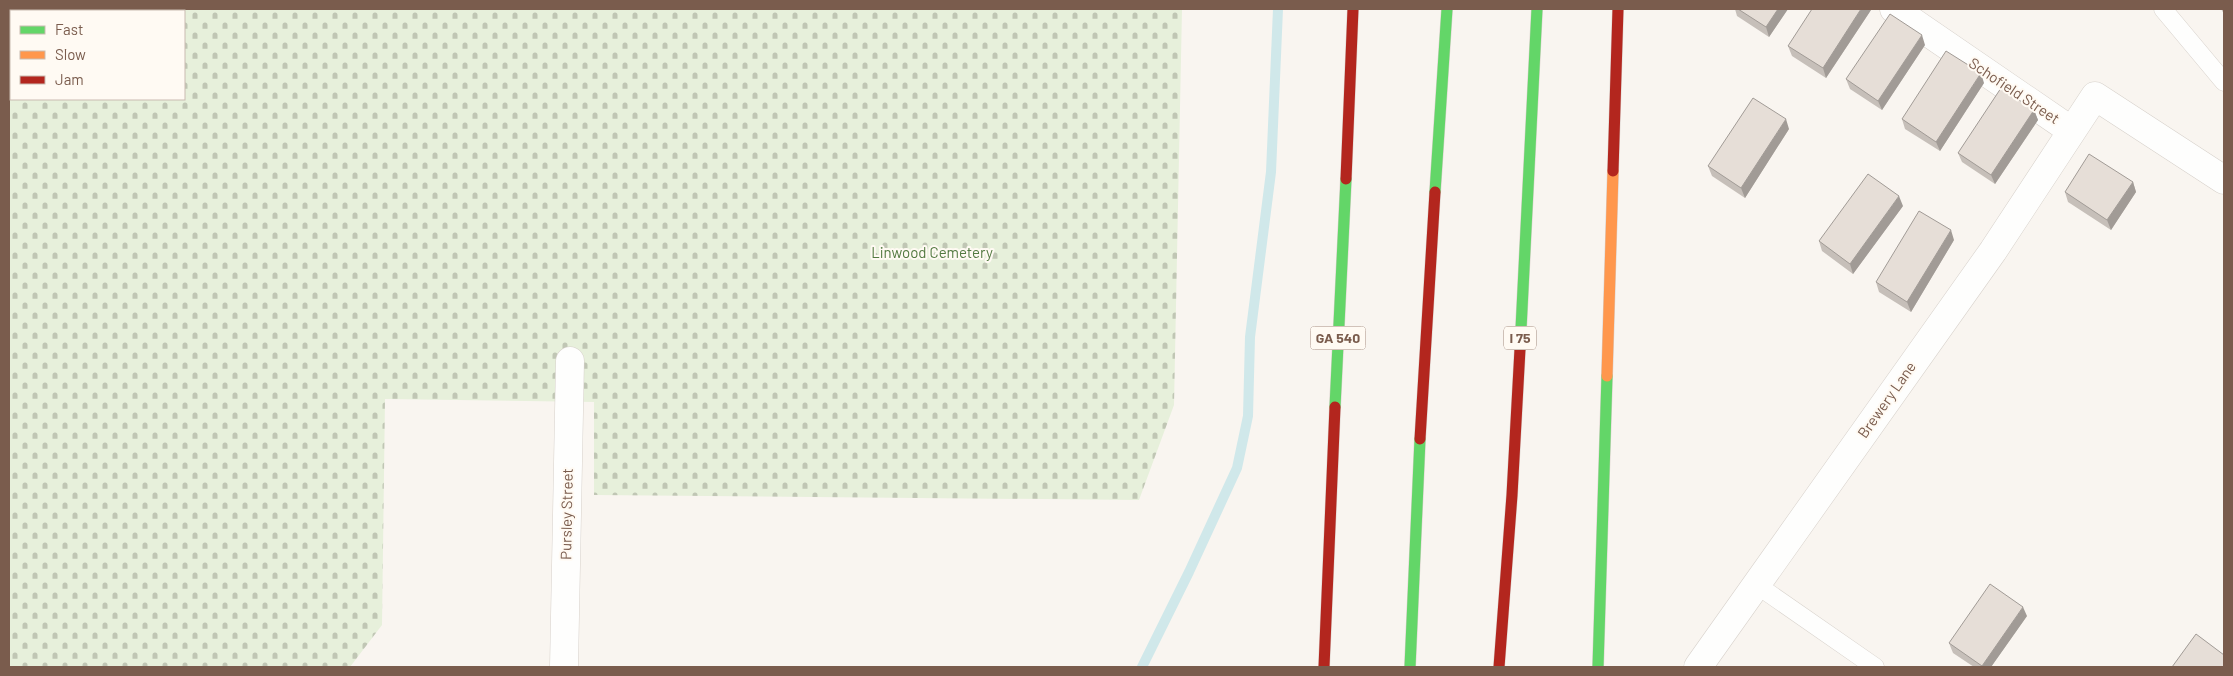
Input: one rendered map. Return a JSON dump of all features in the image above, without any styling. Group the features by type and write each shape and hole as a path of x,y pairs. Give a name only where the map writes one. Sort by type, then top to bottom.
{"highway":[{"name":"GA 540","path":"1324,667 1353,9"},
{"path":"1410,667 1426,319 1447,9"},
{"name":"I 75","path":"1499,667 1512,495 1537,9"},
{"path":"1598,667 1618,9"}],"street":[{"name":"Schofield Street","path":"1894,9 2072,131 2095,96 2224,180"},
{"name":"Brewery Lane","path":"1698,667 1993,250 2072,131"},
{"name":"Pursley Street","path":"564,667 570,361"}],"lane":[{"path":"2163,9 2224,82"},
{"path":"1756,585 1875,667"}],"green space":[{"name":"Linwood Cemetery","path":"9,9 1182,9 1174,405 1139,500 594,495 594,402 385,399 382,625 350,667 9,667"}],"building":[{"path":"1738,9 1778,9 1766,27"},
{"path":"1812,9 1861,9 1823,68 1788,46"},
{"path":"1890,14 1922,35 1878,101 1846,79"},
{"path":"1946,51 1981,73 1936,142 1902,119"},
{"path":"2001,88 2034,110 1991,175 1958,153"},
{"path":"1753,98 1786,119 1741,188 1708,166"},
{"path":"2089,154 2133,182 2107,220 2065,192"},
{"path":"1868,174 1899,196 1850,264 1819,241"},
{"path":"1919,211 1951,230 1907,302 1876,282"},
{"path":"1990,584 2023,607 1982,666 1949,643"},
{"path":"2196,634 2224,655 2223,667 2172,667"}],"waterway":[{"path":"1142,667 1237,468 1248,416 1250,337 1271,172 1278,9"}],"traffic: fast":[{"path":"1435,192 1447,9"},
{"path":"1520,349 1537,9"},
{"path":"1335,407 1346,179"},
{"path":"1598,667 1607,376"},
{"path":"1410,667 1420,439"}],"traffic: slow":[{"path":"1607,376 1613,171"}],"traffic: jam":[{"path":"1346,179 1353,9"},
{"path":"1613,171 1618,9"},
{"path":"1420,439 1435,192"},
{"path":"1499,667 1512,495 1520,349"},
{"path":"1324,667 1335,407"}]}
